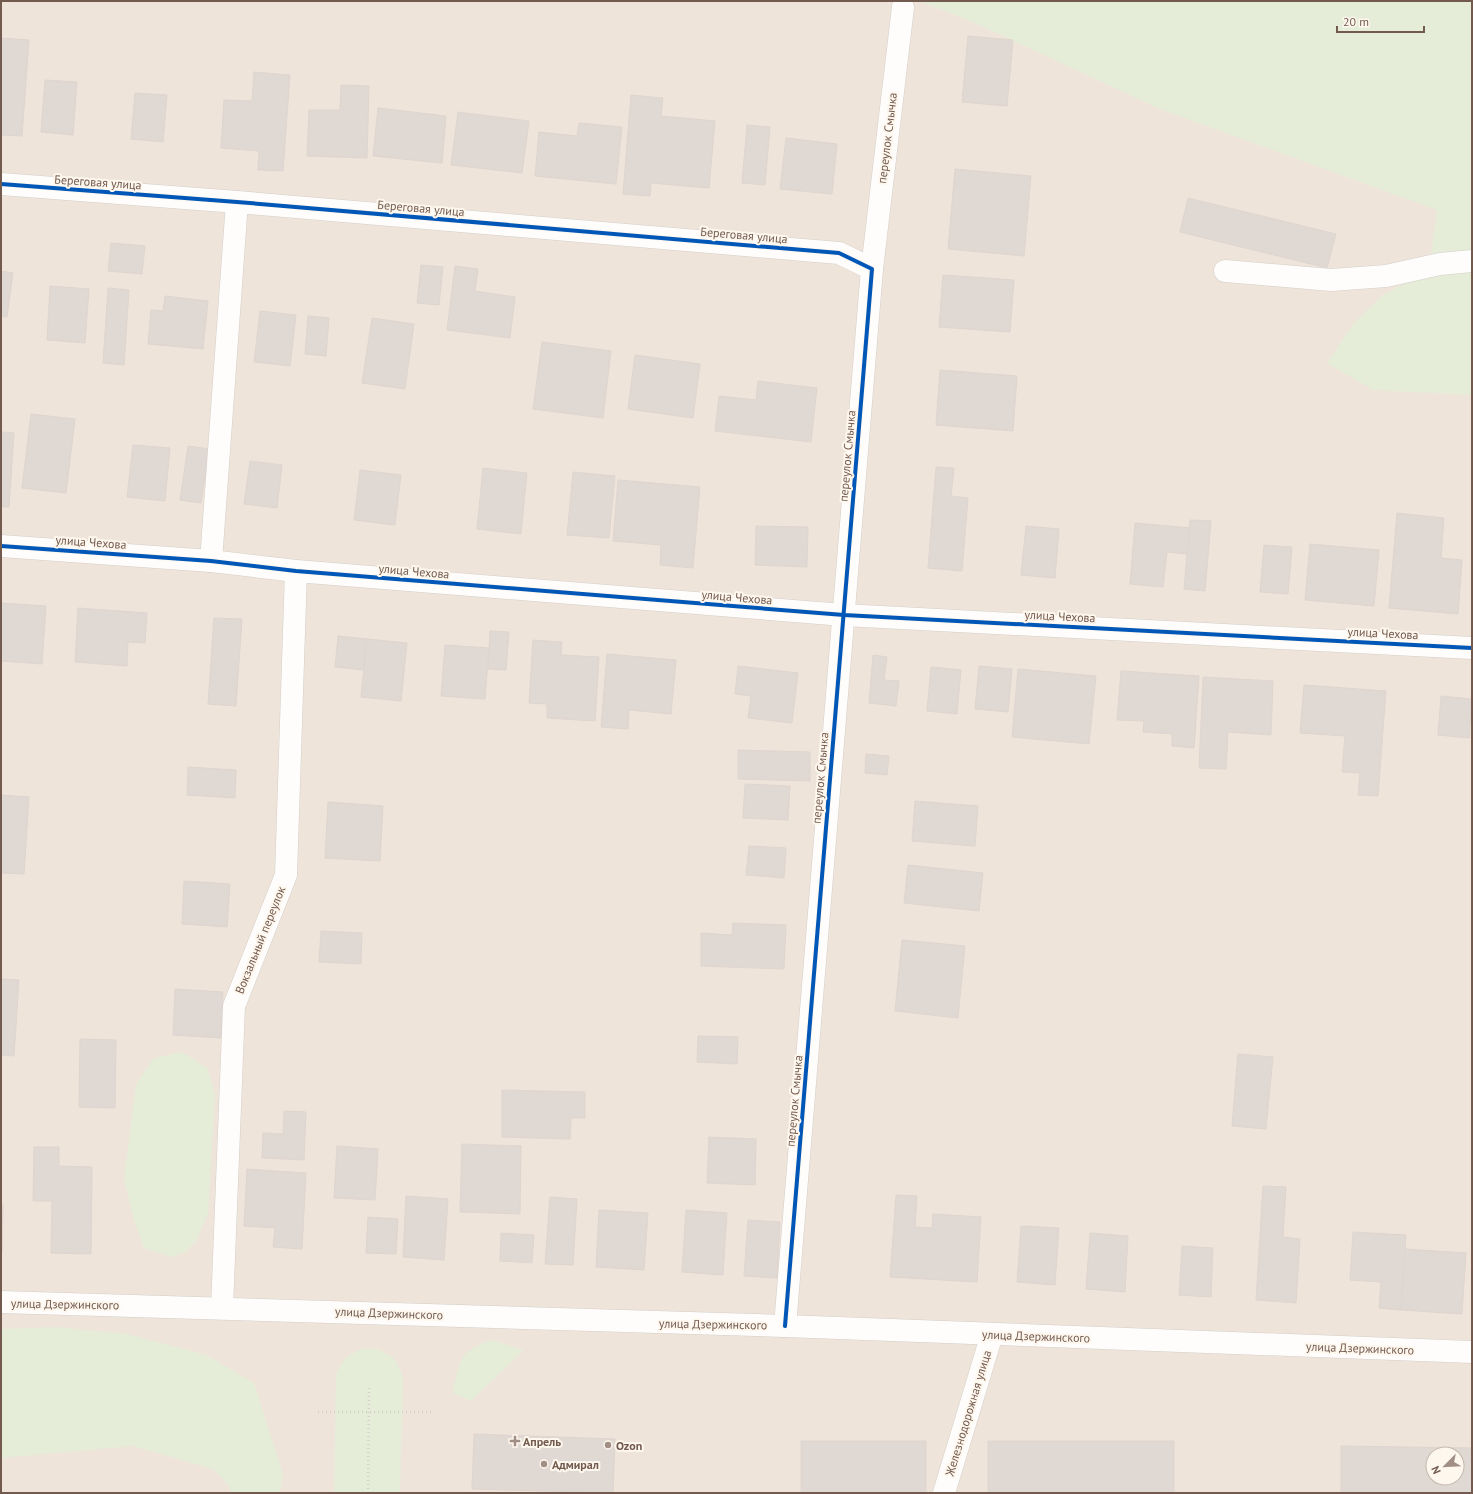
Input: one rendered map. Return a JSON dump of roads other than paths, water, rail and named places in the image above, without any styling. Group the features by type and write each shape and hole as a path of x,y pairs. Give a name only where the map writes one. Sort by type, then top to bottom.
{"street":[{"name":"переулок Смычка","path":"785,1326 872,269 903,7"},
{"name":"Береговая улица","path":"1,184 237,202 839,253 872,269"},
{"path":"211,561 237,202"},
{"path":"1225,271 1331,280 1386,276 1440,264 1472,261"},
{"name":"улица Чехова","path":"1,546 211,561 296,571 844,615 1472,648"},
{"name":"Вокзальный переулок","path":"222,1308 234,1006 286,876 296,571"},
{"name":"улица Дзержинского","path":"1,1302 785,1326 1472,1352"},
{"name":"Железнодорожная улица","path":"944,1493 992,1334"}],"place":[{"name":"Апрель","path":"515,1441"},
{"name":"Ozon","path":"608,1445"},
{"name":"Адмирал","path":"544,1464"}]}
